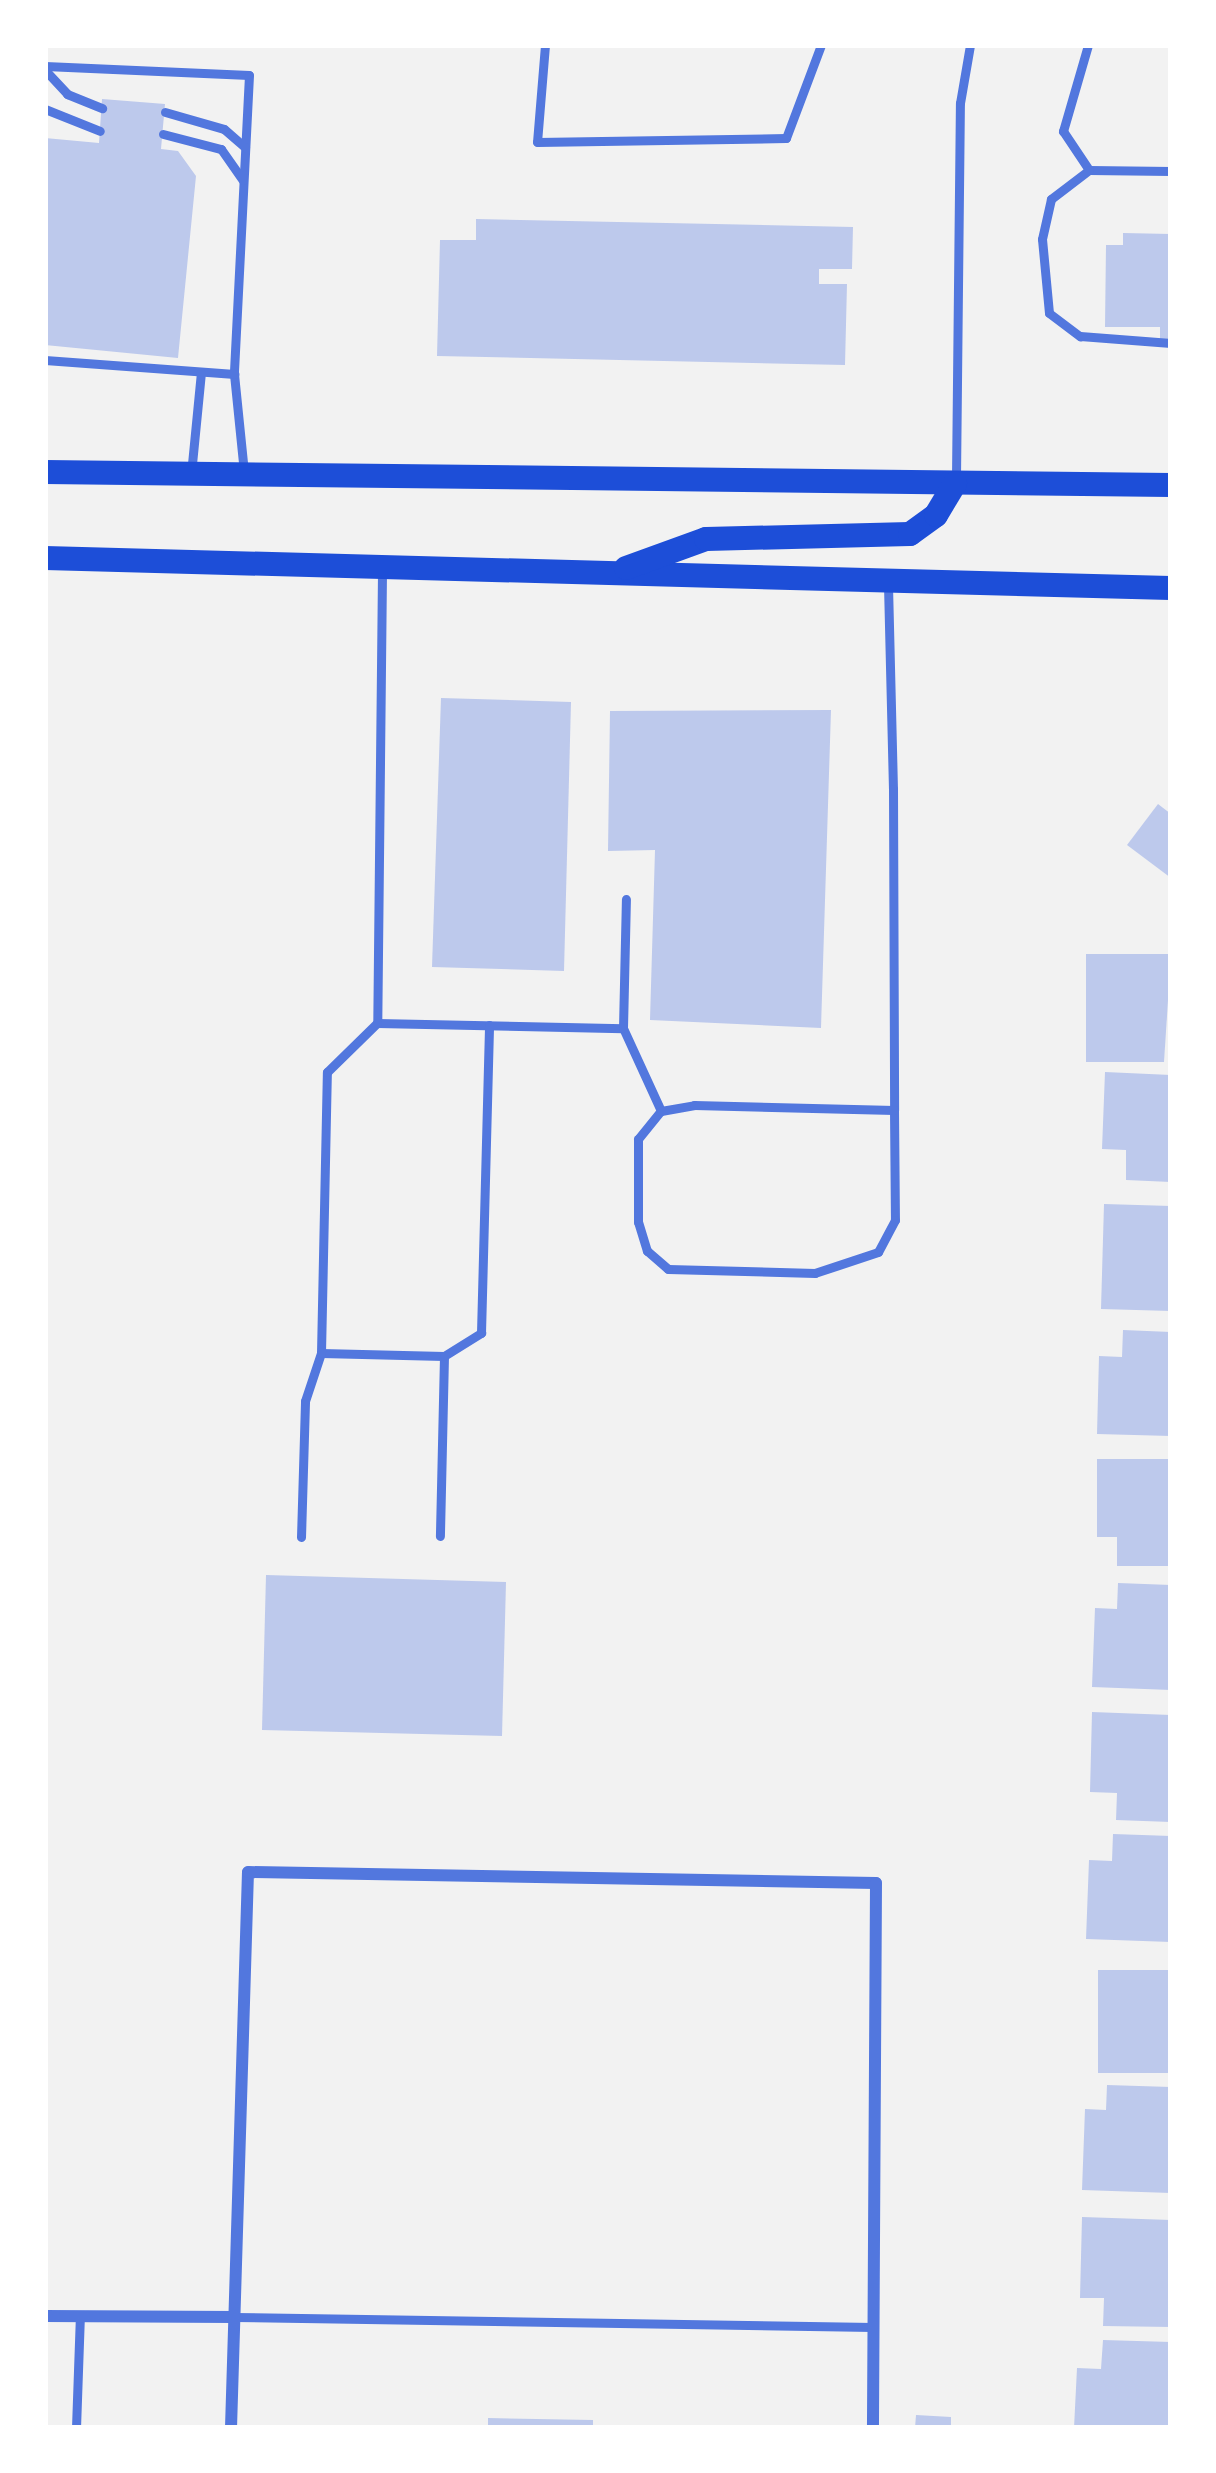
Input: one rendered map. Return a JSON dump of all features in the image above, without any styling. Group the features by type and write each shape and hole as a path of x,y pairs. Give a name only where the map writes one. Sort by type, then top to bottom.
{"main road":[{"path":"45,472 1171,485"},
{"path":"613,573 706,539 910,535 936,515 956,483"},
{"path":"45,558 1171,588"}],"street":[{"path":"231,2428 248,1872 876,1883 873,2428"},
{"path":"45,2316 234,2317"}],"lane":[{"path":"545,45 537,142 786,139 821,45"},
{"path":"956,483 960,103 970,45"},
{"path":"1088,45 1063,131 1089,170"},
{"path":"45,68 68,94 101,108"},
{"path":"45,68 248,75 234,374 245,477"},
{"path":"45,110 100,131"},
{"path":"165,112 224,129 245,147"},
{"path":"163,134 221,149 243,180"},
{"path":"1171,171 1089,170 1051,199 1042,239 1049,313 1080,336 1171,343"},
{"path":"45,361 234,374"},
{"path":"191,475 201,372"},
{"path":"302,1537 305,1400 321,1353 327,1072 376,1023 382,567"},
{"path":"887,580 895,1110 895,1220 878,1252 815,1273 668,1269 647,1251 638,1222 638,1139 661,1111 694,1105 895,1110"},
{"path":"626,899 623,1028 661,1111"},
{"path":"376,1023 623,1028"},
{"path":"321,1353 444,1356 482,1333 489,1025"},
{"path":"440,1536 444,1356"},
{"path":"76,2428 80,2316"},
{"path":"234,2317 873,2327"}],"building":[{"path":"102,99 165,104 161,149 178,151 196,176 178,358 45,345 45,138 99,143"},
{"path":"476,219 853,227 852,269 819,269 819,284 847,284 845,365 437,356 440,240 476,240"},
{"path":"1123,233 1171,234 1171,340 1160,340 1160,327 1105,327 1106,245 1123,245"},
{"path":"441,698 571,702 564,971 432,967"},
{"path":"831,710 821,1028 650,1020 655,850 608,851 610,711"},
{"path":"1158,804 1171,814 1171,878 1127,845"},
{"path":"1086,954 1171,954 1164,1062 1086,1062"},
{"path":"1105,1072 1171,1075 1171,1182 1126,1180 1126,1150 1102,1149"},
{"path":"1104,1204 1171,1206 1171,1311 1101,1309"},
{"path":"1123,1330 1171,1332 1171,1436 1097,1434 1099,1356 1122,1357"},
{"path":"1097,1459 1171,1459 1171,1566 1117,1566 1117,1537 1097,1537"},
{"path":"266,1575 506,1582 502,1736 262,1730"},
{"path":"1118,1583 1171,1585 1171,1690 1092,1687 1095,1608 1117,1609"},
{"path":"1092,1712 1171,1715 1171,1822 1116,1820 1117,1793 1090,1792"},
{"path":"1113,1834 1171,1836 1171,1942 1086,1939 1089,1860 1112,1861"},
{"path":"1098,1970 1171,1970 1171,2073 1098,2073"},
{"path":"1107,2085 1171,2087 1171,2193 1082,2190 1085,2109 1106,2110"},
{"path":"1082,2217 1171,2220 1171,2327 1103,2326 1104,2298 1080,2298"},
{"path":"1103,2340 1171,2342 1171,2428 1074,2428 1077,2368 1101,2369"},
{"path":"916,2415 951,2417 951,2428 915,2428"},
{"path":"488,2418 593,2420 593,2428 488,2428"}]}
